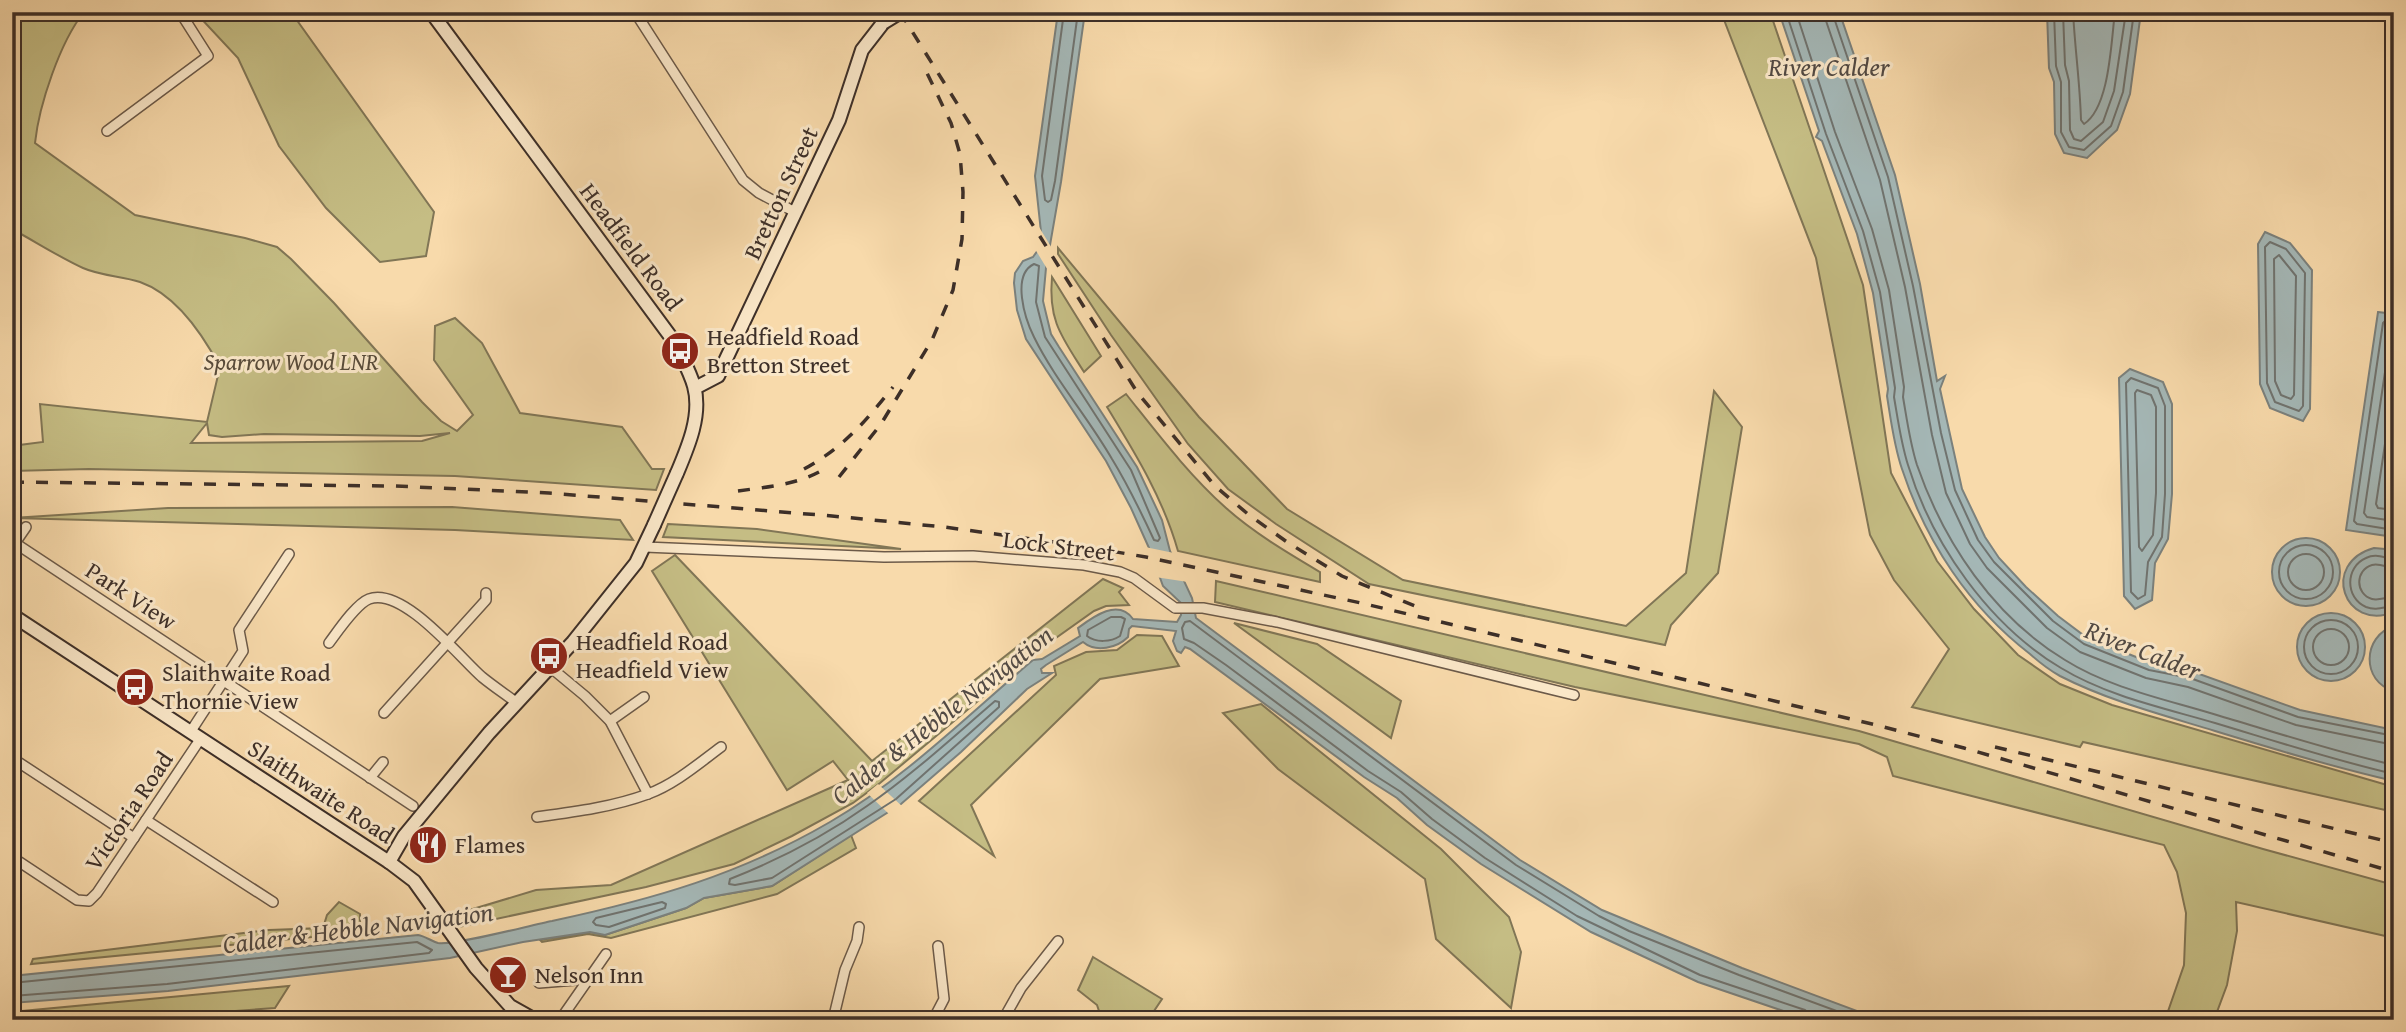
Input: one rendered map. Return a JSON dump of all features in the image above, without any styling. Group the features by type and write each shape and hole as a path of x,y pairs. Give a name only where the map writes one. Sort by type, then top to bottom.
{"street":[{"path":"107,131 208,56 180,12"},
{"name":"Headfield Road","path":"389,862 404,836 489,733 573,642 628,573 645,547 677,474 692,438 695,415 695,388 676,344 431,12"},
{"path":"635,12 743,180 760,194 795,212"},
{"name":"Bretton Street","path":"695,388 718,376 839,120 862,50 883,23 901,12"},
{"path":"14,546 26,527"},
{"name":"Park View","path":"14,546 413,806"},
{"name":"Lock Street","path":"645,547 856,556 973,556 1084,565 1120,572 1134,578 1175,608 1203,608 1277,622 1574,695"},
{"name":"Victoria Road","path":"12,857 77,900 89,901 97,893 146,820 196,734 243,651 239,630 289,554"},
{"path":"384,713 486,600 486,593"},
{"path":"329,643 354,612 369,599 383,599 405,607 432,626 481,676 517,703"},
{"name":"Slaithwaite Road","path":"12,615 196,734 414,881 476,968 510,1006 535,1020"},
{"path":"550,667 610,721 648,794"},
{"path":"610,721 644,697"},
{"path":"537,817 583,811 648,794 679,778 721,747"},
{"path":"12,758 134,838"},
{"path":"370,778 383,762"},
{"path":"146,820 273,902"},
{"path":"833,1020 845,970 858,941 859,928"},
{"path":"1003,1020 1021,988 1058,941"},
{"path":"933,1020 944,999 938,946"},
{"path":"560,1020 606,954"},
{"path":"539,983 588,979"},
{"path":"503,1020 516,1009"}],"green space":[{"name":"Sparrow Wood LNR","path":"12,12 84,12 67,40 52,75 35,143 135,215 277,247 334,303 422,402 441,421 457,431 473,415 434,360 435,326 455,318 482,343 520,413 622,427 652,469 664,469 656,490 455,476 89,469 12,471 12,446 43,442 40,404 207,422 220,367 188,317 166,296 140,282 83,268 12,229","holes":["207,423 209,435 420,436 450,433 422,441 191,443"]},
{"path":"195,12 291,12 434,212 426,256 380,262 326,208 279,146 238,58"},
{"path":"1721,12 1770,12 1863,285 1891,473 1937,561 1974,609 2018,655 2060,684 2112,705 2394,787 2394,812 2083,742 2080,747 1912,707 1949,649 1894,580 1870,535 1816,258"},
{"path":"1058,248 1199,417 1287,509 1403,580 1626,626 1686,573 1714,391 1742,427 1718,573 1671,625 1665,645 1369,584 1276,524 1228,489 1188,444 1111,335 1058,254"},
{"path":"1052,277 1101,356 1084,372 1058,328 1052,305"},
{"path":"1126,394 1212,495 1260,534 1320,572 1320,582 1178,551 1156,494 1107,407"},
{"path":"452,507 620,520 633,540 455,530 12,518 168,508"},
{"path":"668,524 757,529 901,549 663,537"},
{"path":"675,555 872,761 1103,579 1123,588 1119,592 1129,605 1106,606 1094,611 1039,650 853,803 734,864 646,887 458,927 453,915 536,890 611,885 848,780 833,761 787,790 652,571"},
{"path":"1216,581 1859,731 2394,885 2394,938 2236,902 2237,931 2227,985 2214,1020 2165,1020 2184,965 2186,913 2177,872 2164,845 1893,776 1887,757 1859,744 1575,687 1215,602"},
{"path":"1234,623 1317,644 1401,701 1391,738"},
{"path":"1137,635 1162,636 1179,666 1100,679 971,805 994,856 919,801 1056,675 1054,666 1086,652 1117,650"},
{"path":"1261,704 1441,849 1509,917 1521,952 1511,1008 1436,939 1425,879 1278,769 1223,713"},
{"path":"851,835 856,848 777,894 611,938 588,934 542,942 540,940 590,932 605,935 686,908 704,898 772,886"},
{"path":"339,902 360,914 360,925 312,937 31,964 33,959 269,930 323,928 327,915"},
{"path":"1093,957 1162,999 1148,1020 1102,1020 1097,1005 1078,990"},
{"path":"289,986 275,1008 111,1020 12,1020 12,1012"}],"water":[{"path":"1058,12 1085,12 1043,301 1051,334 1137,467 1162,520 1170,551 1192,598 1196,618 1520,860 1602,910 1742,968 1881,1020 1810,1020 1698,982 1591,932 1481,864 1427,825 1397,798 1364,777 1190,649 1185,647 1181,653 1177,651 1173,641 1176,631 1132,626 1128,637 1118,644 1100,648 1083,642 1046,665 1041,669 1042,673 1052,673 1027,689 901,804 772,886 704,898 686,908 605,935 590,932 523,942 450,958 168,991 12,1003 12,976 418,935 438,943 446,943 493,935 626,904 695,883 763,857 857,805 910,766 1033,660 1042,659 1080,636 1078,628 1098,615 1120,610 1133,619 1177,622 1181,615 1181,603 1163,586 1131,508 1106,461 1026,339 1017,310 1015,273 1023,261 1033,257 1038,250 1041,232 1035,176"},
{"name":"River Calder","path":"1779,12 1838,12 1842,20 1895,175 1920,284 1937,381 1945,376 1940,389 1962,489 1985,537 1999,558 2026,587 2086,637 2151,663 2191,671 2300,710 2394,730 2394,781 2304,758 2176,719 2079,685 2056,674 2037,660 2008,636 1969,594 1937,547 1902,469 1891,424 1873,293 1857,234 1822,141 1816,137 1819,131"},
{"path":"2047,12 2141,12 2130,94 2117,130 2087,158 2064,153 2055,134 2054,82 2049,68"},
{"path":"2265,232 2290,243 2312,270 2310,409 2303,421 2270,408 2260,384 2258,244"},
{"path":"2378,312 2394,314 2394,537 2346,530"},
{"path":"2130,369 2163,382 2172,404 2172,494 2168,539 2155,563 2152,600 2135,609 2124,596 2119,378"},
{"path":"2306,538 2319,541 2330,548 2337,559 2340,572 2337,585 2330,596 2319,603 2306,606 2293,603 2282,596 2275,585 2272,572 2275,559 2282,548 2293,541"},
{"path":"2374,548 2394,553 2394,612 2377,616 2362,613 2351,604 2345,593 2343,580 2347,567 2357,556"},
{"path":"2331,613 2344,616 2355,623 2362,634 2365,647 2362,660 2355,671 2344,678 2331,681 2318,678 2307,671 2300,660 2297,647 2300,634 2307,623 2318,616"},
{"path":"2394,626 2394,691 2383,686 2376,678 2370,659 2376,639 2383,631"}],"pier":[{"path":"1039,227 1053,250 1049,272 1035,249"},
{"path":"1145,547 1174,553 1188,582 1155,577"},
{"path":"878,784 903,807 890,815 867,793"}],"railway":[{"path":"900,12 1137,392 1215,486 1287,542 1342,576 1415,606"},
{"path":"839,477 881,424 932,340 953,290 962,239 963,192 960,154 951,123 927,73"},
{"path":"804,469 831,452 853,433 893,387"},
{"path":"738,491 790,483 819,472"},
{"path":"12,482 395,486 549,493 832,516 944,527 1069,544 1146,557 1361,603 1876,725 2394,872"},
{"path":"1995,747 2394,843"}],"place":[{"name":"Headfield Road Bretton Street","path":"680,351"},
{"name":"Headfield Road Headfield View","path":"549,656"},
{"name":"Slaithwaite Road Thornie View","path":"135,687"},
{"name":"Flames","path":"428,845"},
{"name":"Nelson Inn","path":"508,975"}],"water label":[{"name":"Calder & Hebble Navigation","path":"942,715"},
{"name":"Calder & Hebble Navigation","path":"358,928"}]}
